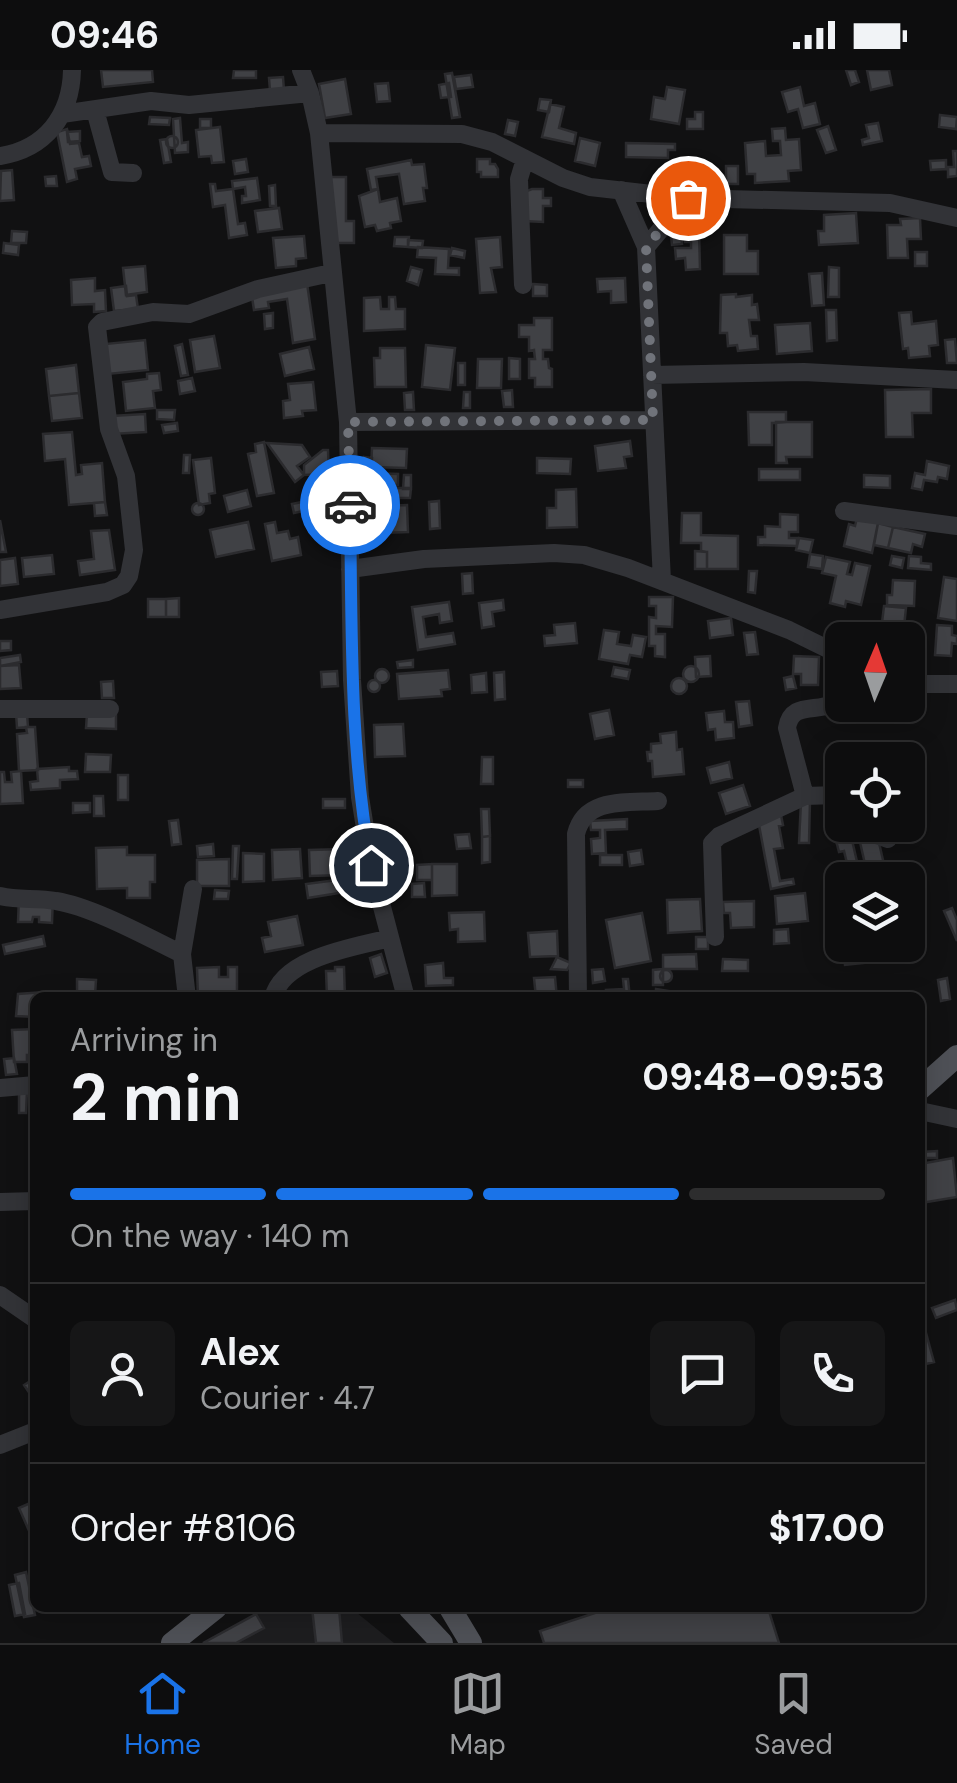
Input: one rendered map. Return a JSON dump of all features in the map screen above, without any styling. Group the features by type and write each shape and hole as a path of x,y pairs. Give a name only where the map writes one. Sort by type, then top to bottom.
{"main road":[{"path":"925,1081 957,1056"},
{"path":"172,1643 213,1612"},
{"path":"414,1612 442,1643"},
{"path":"452,1612 471,1643"}],"street":[{"path":"0,156 38,144 62,114 72,84 72,70"},
{"path":"300,70 319,133 348,422 360,797 371,865 404,992"},
{"path":"62,114 151,101 189,105 310,94"},
{"path":"95,110 112,172 133,174"},
{"path":"319,133 462,134 492,142 590,186 688,198 890,203 957,218"},
{"path":"523,286 519,186 524,159"},
{"path":"621,190 646,247 662,582"},
{"path":"646,247 688,198"},
{"path":"0,610 107,592 123,585 130,576 134,550 128,491 109,429 97,326 154,312 190,314 258,289 331,273"},
{"path":"652,375 804,372 957,380"},
{"path":"348,422 653,420"},
{"path":"844,510 957,526"},
{"path":"350,569 424,558 554,552 604,560 825,647"},
{"path":"925,684 957,684"},
{"path":"805,796 787,728 789,718 796,710 825,705"},
{"path":"0,709 110,709"},
{"path":"715,937 712,843 719,836 805,796 825,795"},
{"path":"578,992 579,822 585,813 596,808 658,801"},
{"path":"186,992 182,954 194,889"},
{"path":"0,896 72,906 127,926 182,954"},
{"path":"276,992 282,980 315,957 390,938"},
{"path":"0,1088 30,1085"},
{"path":"925,1111 957,1118"},
{"path":"0,1202 30,1201"},
{"path":"0,1296 30,1316"},
{"path":"0,1445 30,1433"}],"shaded area":[{"path":"260,1612 356,1612 394,1643 203,1643"}],"building":[{"path":"101,70 152,70 153,82 103,87"},
{"path":"234,70 256,70 256,78 233,78"},
{"path":"846,70 855,70 859,82 851,85"},
{"path":"867,70 889,70 892,85 871,90"},
{"path":"452,73 460,117 452,118 445,74"},
{"path":"471,75 473,87 456,89 454,77"},
{"path":"283,77 284,90 270,91 269,78"},
{"path":"345,79 351,114 325,118 319,84"},
{"path":"388,83 390,101 377,102 375,84"},
{"path":"449,83 451,97 441,98 439,85"},
{"path":"667,87 685,90 679,124 651,119 654,97 665,99"},
{"path":"800,87 804,106 815,103 820,124 803,128 798,109 788,112 782,92"},
{"path":"540,99 551,100 549,112 538,110"},
{"path":"550,104 564,107 559,128 576,133 574,144 542,137"},
{"path":"695,112 703,112 703,129 687,129 687,119 695,119"},
{"path":"940,115 957,117 956,129 939,127"},
{"path":"150,117 170,118 169,125 149,124"},
{"path":"180,118 182,143 188,142 188,152 175,153 173,119"},
{"path":"200,119 211,119 211,128 200,128"},
{"path":"508,120 518,122 515,136 505,134"},
{"path":"878,123 882,141 863,145 862,140 869,138 866,125"},
{"path":"828,126 836,150 826,153 817,130"},
{"path":"220,127 224,162 212,163 211,156 199,157 196,130"},
{"path":"785,128 786,140 799,139 801,170 788,171 789,181 755,183 755,174 747,174 745,143 765,141 766,156 781,155 780,141 773,141 772,129"},
{"path":"67,129 70,144 79,143 82,157 89,156 91,166 75,169 77,179 67,182 57,132"},
{"path":"80,131 80,141 68,142 67,132"},
{"path":"172,136 178,142 172,148 166,142"},
{"path":"580,138 600,143 595,166 575,161"},
{"path":"167,139 171,162 164,163 160,140"},
{"path":"626,143 675,144 675,150 668,150 668,158 626,157"},
{"path":"953,151 957,151 957,176 948,177 948,167 954,167"},
{"path":"246,159 248,172 235,174 233,161"},
{"path":"477,159 490,159 490,164 498,169 498,177 481,177"},
{"path":"411,160 412,165 424,164 425,201 404,204 399,174 376,177 378,189 371,190 367,169"},
{"path":"946,160 946,169 931,170 930,161"},
{"path":"726,166 738,166 738,184 726,184"},
{"path":"12,170 14,200 0,201 1,171"},
{"path":"56,176 57,186 46,186 45,177"},
{"path":"330,177 346,177 346,221 354,221 354,243 331,243"},
{"path":"257,178 260,200 242,203 245,187 233,189 232,181"},
{"path":"210,184 215,184 216,191 233,189 238,224 245,223 247,235 229,238 225,205 213,207"},
{"path":"275,185 276,206 270,206 269,186"},
{"path":"378,189 380,202 397,198 401,221 377,231 375,225 365,227 359,196"},
{"path":"543,189 543,198 551,198 551,206 543,206 543,222 524,221 524,192"},
{"path":"279,208 282,229 258,232 255,211"},
{"path":"856,213 858,243 819,245 818,231 824,231 824,215"},
{"path":"920,218 921,239 907,239 908,258 888,258 887,225 901,225 900,219"},
{"path":"12,231 27,232 26,243 11,243"},
{"path":"684,231 699,231 700,269 686,270 685,258 676,259 675,248 691,248 691,242 685,242"},
{"path":"681,234 682,244 672,245 671,235"},
{"path":"724,235 747,235 747,251 758,251 758,274 724,274"},
{"path":"304,236 306,258 296,259 296,266 276,268 273,238"},
{"path":"395,237 409,237 408,247 394,246"},
{"path":"500,237 502,267 491,268 496,292 480,293 476,239"},
{"path":"408,240 423,241 422,248 408,247"},
{"path":"4,243 19,245 18,255 3,253"},
{"path":"418,247 449,249 448,268 459,268 459,275 435,274 436,258 417,257"},
{"path":"452,248 465,251 464,258 450,255"},
{"path":"915,252 927,252 927,266 915,266"},
{"path":"145,266 147,292 126,295 123,268"},
{"path":"411,267 422,270 418,285 407,281"},
{"path":"829,267 839,268 839,297 828,297"},
{"path":"822,273 824,305 812,306 809,274"},
{"path":"95,278 95,291 105,290 106,311 94,312 94,304 72,305 71,280"},
{"path":"625,278 626,302 611,303 611,291 598,292 597,279"},
{"path":"307,283 315,339 293,343 287,299 268,302 269,308 254,310 251,291"},
{"path":"533,284 547,285 547,296 533,296"},
{"path":"126,286 127,296 136,295 138,309 114,311 111,288"},
{"path":"721,295 752,295 752,305 757,304 759,320 749,320 758,349 738,351 737,345 728,346 727,333 720,333"},
{"path":"380,297 381,309 389,309 389,297 395,297 396,309 405,309 405,329 364,331 364,298"},
{"path":"826,310 836,310 837,340 827,341"},
{"path":"911,312 912,324 936,321 938,345 929,346 930,356 909,358 908,348 903,349 899,313"},
{"path":"273,313 273,328 265,329 264,314"},
{"path":"534,318 552,318 552,350 543,350 543,359 548,359 552,369 552,387 535,387 535,378 529,378 529,359 535,359 534,350 529,351 529,337 519,337 519,325 534,325"},
{"path":"810,323 812,351 777,354 775,325"},
{"path":"214,336 220,368 195,372 190,340"},
{"path":"955,339 957,363 947,363 945,340"},
{"path":"145,340 148,370 108,374 105,344"},
{"path":"182,344 188,375 181,376 175,346"},
{"path":"426,345 455,348 450,390 422,387"},
{"path":"309,347 314,369 285,376 280,354"},
{"path":"380,348 405,348 406,387 375,387 374,358 380,358"},
{"path":"509,358 520,359 520,379 509,379"},
{"path":"478,359 502,359 501,388 477,388"},
{"path":"458,363 465,363 465,385 458,385"},
{"path":"76,365 79,393 49,396 46,369"},
{"path":"159,373 161,390 153,391 155,408 126,411 123,382"},
{"path":"192,378 195,391 180,394 178,381"},
{"path":"313,382 316,410 284,418 283,401 290,400 288,384"},
{"path":"931,389 931,413 912,413 913,437 886,437 885,390"},
{"path":"512,390 513,407 504,407 502,391"},
{"path":"413,392 414,410 405,410 404,393"},
{"path":"464,392 470,392 470,408 463,408"},
{"path":"79,393 82,418 52,421 49,396"},
{"path":"157,410 175,410 174,420 157,419"},
{"path":"748,412 786,412 786,422 772,423 772,445 749,445"},
{"path":"145,414 146,432 112,434 111,416"},
{"path":"776,422 812,422 812,457 786,457 787,463 776,463"},
{"path":"177,423 178,431 164,433 162,425"},
{"path":"72,432 76,475 82,474 81,465 102,463 105,502 69,505 65,459 45,461 43,434"},
{"path":"630,441 632,456 624,457 626,468 598,471 595,446"},
{"path":"264,442 274,493 257,496 248,454 256,452 255,444"},
{"path":"267,443 302,445 310,457 297,466 304,475 295,482"},
{"path":"372,448 407,449 406,468 371,467"},
{"path":"328,450 329,474 304,475 304,465"},
{"path":"184,455 190,455 189,473 183,473"},
{"path":"364,457 372,458 371,473 398,474 398,485 363,484"},
{"path":"211,458 215,493 209,494 210,503 199,505 193,460"},
{"path":"537,458 571,459 570,474 537,473"},
{"path":"927,461 949,466 947,479 924,480 922,490 912,488 915,473 925,475"},
{"path":"759,469 800,469 800,480 759,480"},
{"path":"404,475 411,475 411,489 403,489"},
{"path":"864,475 890,476 890,488 864,487"},
{"path":"393,488 411,488 410,498 393,498"},
{"path":"576,489 577,527 547,528 547,508 556,508 556,490"},
{"path":"247,490 251,506 228,512 224,496"},
{"path":"326,497 327,506 294,513 292,504"},
{"path":"439,501 440,528 430,529 429,502"},
{"path":"105,502 107,515 95,516 94,503"},
{"path":"198,503 204,509 198,515 192,509"},
{"path":"407,505 408,532 383,533 382,506"},
{"path":"359,506 372,506 372,515 359,515"},
{"path":"682,513 701,513 701,535 738,536 738,569 707,569 707,552 701,551 701,543 681,543"},
{"path":"780,514 798,515 798,532 789,532 789,538 797,538 797,546 758,545 758,537 765,537 765,526 780,527"},
{"path":"857,518 878,523 872,553 844,546 849,524 855,526"},
{"path":"0,520 6,552 0,552"},
{"path":"248,522 254,549 216,557 210,530"},
{"path":"275,522 277,533 288,531 290,539 298,537 301,555 272,561 265,524"},
{"path":"878,523 893,527 888,548 874,545"},
{"path":"893,527 925,534 922,547 913,544 911,553 888,548"},
{"path":"109,530 115,570 80,575 78,561 94,559 91,531"},
{"path":"799,538 813,540 810,553 796,550"},
{"path":"695,551 707,552 707,569 695,569"},
{"path":"810,554 823,556 822,569 808,567"},
{"path":"52,555 54,574 24,577 22,558"},
{"path":"892,556 904,558 902,568 890,565"},
{"path":"909,556 921,557 921,563 931,564 931,570 908,568"},
{"path":"826,557 850,562 847,574 852,575 855,563 870,566 861,605 846,601 845,607 830,603 836,576 822,573"},
{"path":"15,558 18,584 0,586 0,560"},
{"path":"749,571 757,571 755,593 748,592"},
{"path":"472,573 473,593 463,594 462,574"},
{"path":"944,577 957,579 957,621 938,618"},
{"path":"893,580 915,581 914,606 887,605"},
{"path":"649,597 673,597 672,627 656,626 656,634 665,634 665,657 655,656 655,646 649,646 649,617 656,618 656,606 649,606"},
{"path":"179,598 179,617 166,617 166,599"},
{"path":"148,599 166,599 166,617 148,617"},
{"path":"503,600 504,610 492,612 494,626 482,628 479,603"},
{"path":"449,602 452,621 440,623 439,614 423,617 426,637 453,633 455,644 418,650 412,607"},
{"path":"884,606 906,608 905,622 882,622"},
{"path":"731,618 733,635 710,638 708,621"},
{"path":"575,623 577,643 545,646 544,636 555,635 554,625"},
{"path":"937,625 952,626 952,635 957,636 951,656 935,655"},
{"path":"604,630 619,632 617,644 631,646 633,635 646,637 642,657 630,655 628,664 599,659"},
{"path":"755,632 758,654 747,655 744,633"},
{"path":"0,641 11,641 11,650 0,651"},
{"path":"20,655 21,662 0,666 0,658"},
{"path":"710,656 711,676 696,677 695,657"},
{"path":"794,656 819,657 818,685 801,685 801,674 793,674"},
{"path":"413,660 413,667 398,668 397,662"},
{"path":"19,665 21,688 0,689 0,666"},
{"path":"691,666 699,674 691,682 683,674"},
{"path":"614,667 630,670 628,679 612,676"},
{"path":"382,669 389,676 382,683 375,676"},
{"path":"448,670 450,689 441,690 442,696 399,699 397,674"},
{"path":"337,671 338,686 322,687 321,672"},
{"path":"504,672 505,699 495,700 494,673"},
{"path":"486,673 487,692 472,693 471,675"},
{"path":"793,676 796,688 786,690 784,678"},
{"path":"679,678 687,686 679,694 671,686"},
{"path":"374,680 380,686 374,692 368,686"},
{"path":"113,681 114,698 102,698 101,682"},
{"path":"749,701 752,725 739,727 736,702"},
{"path":"609,710 614,735 595,739 590,714"},
{"path":"724,711 725,722 733,722 734,738 716,740 715,729 708,730 706,713"},
{"path":"16,713 27,713 28,727 17,728"},
{"path":"87,713 116,713 116,729 86,728"},
{"path":"403,724 405,756 375,757 374,725"},
{"path":"26,727 35,727 38,770 19,771 17,734 27,733"},
{"path":"676,732 684,774 653,777 647,752 651,752 651,744 661,743 660,734"},
{"path":"86,754 111,755 110,772 85,772"},
{"path":"482,757 493,757 493,784 481,784"},
{"path":"729,762 732,778 711,783 707,768"},
{"path":"69,767 69,771 77,771 78,779 60,780 60,788 31,790 30,782 38,781 37,769"},
{"path":"21,771 23,803 0,804 0,772 4,772 5,782 12,782 11,772"},
{"path":"118,775 128,775 128,800 118,800"},
{"path":"568,780 583,780 583,787 568,787"},
{"path":"743,785 750,806 726,814 719,793"},
{"path":"94,796 103,796 104,816 94,816"},
{"path":"323,799 345,799 345,808 323,808"},
{"path":"801,801 810,801 809,843 799,843"},
{"path":"73,803 90,803 90,812 73,813"},
{"path":"481,809 489,809 490,836 482,837"},
{"path":"781,815 783,848 774,849 780,881 793,879 794,884 771,889 758,820"},
{"path":"627,819 627,829 605,830 606,853 592,854 591,839 600,838 600,830 591,830 590,821"},
{"path":"178,820 181,844 172,845 169,821"},
{"path":"469,834 471,848 457,849 455,835"},
{"path":"490,836 490,862 482,863 482,837"},
{"path":"836,842 852,842 857,862 847,862 844,851 839,852"},
{"path":"860,842 879,842 883,860 865,862"},
{"path":"213,844 214,856 198,857 197,846"},
{"path":"398,844 401,865 383,867 381,847"},
{"path":"233,846 239,846 237,879 232,879"},
{"path":"127,847 127,855 155,855 155,882 150,882 150,898 127,898 127,888 97,889 96,848"},
{"path":"300,849 302,878 273,880 272,850"},
{"path":"343,849 344,875 310,876 309,850"},
{"path":"641,850 643,864 630,866 628,852"},
{"path":"243,853 264,854 264,881 243,882"},
{"path":"600,855 622,855 622,865 600,865"},
{"path":"229,859 229,886 197,886 197,860"},
{"path":"432,864 457,864 457,895 432,896"},
{"path":"432,864 432,880 417,880 417,865"},
{"path":"337,880 339,893 308,898 306,884"},
{"path":"424,883 425,897 412,897 412,884"},
{"path":"215,890 229,891 228,899 214,899"},
{"path":"805,893 808,921 777,924 775,896"},
{"path":"19,896 53,897 52,923 39,922 39,917 33,917 32,922 18,922"},
{"path":"700,899 702,931 668,933 667,900"},
{"path":"754,901 754,927 731,928 730,913 724,913 723,902"},
{"path":"952,908 957,920 957,941 944,911"},
{"path":"484,912 485,941 458,942 458,929 450,930 449,913"},
{"path":"642,913 651,961 615,968 606,920"},
{"path":"297,916 303,945 265,952 262,938 271,936 268,922"},
{"path":"788,929 789,943 774,944 774,930"},
{"path":"557,931 558,956 530,957 528,933"},
{"path":"43,936 45,946 5,954 3,945"},
{"path":"696,937 708,937 708,949 696,949"},
{"path":"381,954 387,973 375,977 370,958"},
{"path":"696,954 697,969 663,969 663,955"},
{"path":"557,957 571,963 567,970 551,969"},
{"path":"723,959 748,960 748,971 722,971"},
{"path":"443,963 444,978 453,978 453,985 426,986 425,965"},
{"path":"219,967 219,977 228,977 228,967 237,967 237,992 198,992 197,968"},
{"path":"335,967 344,967 345,992 327,992 326,971 335,971"},
{"path":"603,969 605,981 593,983 592,970"},
{"path":"663,969 663,985 653,985 653,970"},
{"path":"661,971 671,971 671,981 661,981"},
{"path":"555,977 556,992 535,992 534,978"},
{"path":"947,978 950,999 941,1001 938,980"},
{"path":"77,979 96,980 95,992 77,992"},
{"path":"623,979 628,979 629,992 606,990 624,989"},
{"path":"30,993 30,1017 16,1016 18,994"},
{"path":"30,1029 27,1062 14,1062 12,1030"},
{"path":"14,1058 17,1074 6,1075 4,1059"},
{"path":"19,1091 27,1091 26,1113 19,1113"},
{"path":"937,1151 937,1158 925,1158 925,1152"},
{"path":"953,1158 957,1197 925,1202 925,1163"},
{"path":"955,1300 957,1310 936,1318 932,1308"},
{"path":"925,1333 934,1362 926,1364 925,1359"},
{"path":"30,1503 30,1533 19,1508"},
{"path":"26,1572 30,1612 35,1615 24,1617 15,1575"},
{"path":"19,1583 25,1614 15,1616 9,1585"},
{"path":"312,1612 339,1612 342,1643 316,1643"},
{"path":"598,1612 769,1612 779,1643 544,1643 540,1631"},
{"path":"256,1614 264,1628 236,1643 203,1643"}],"way so far":[{"path":"350,505 348,422 653,420 646,247 688,198"}],"route":[{"path":"350,505 352,680 360,797 371,865"}]}
